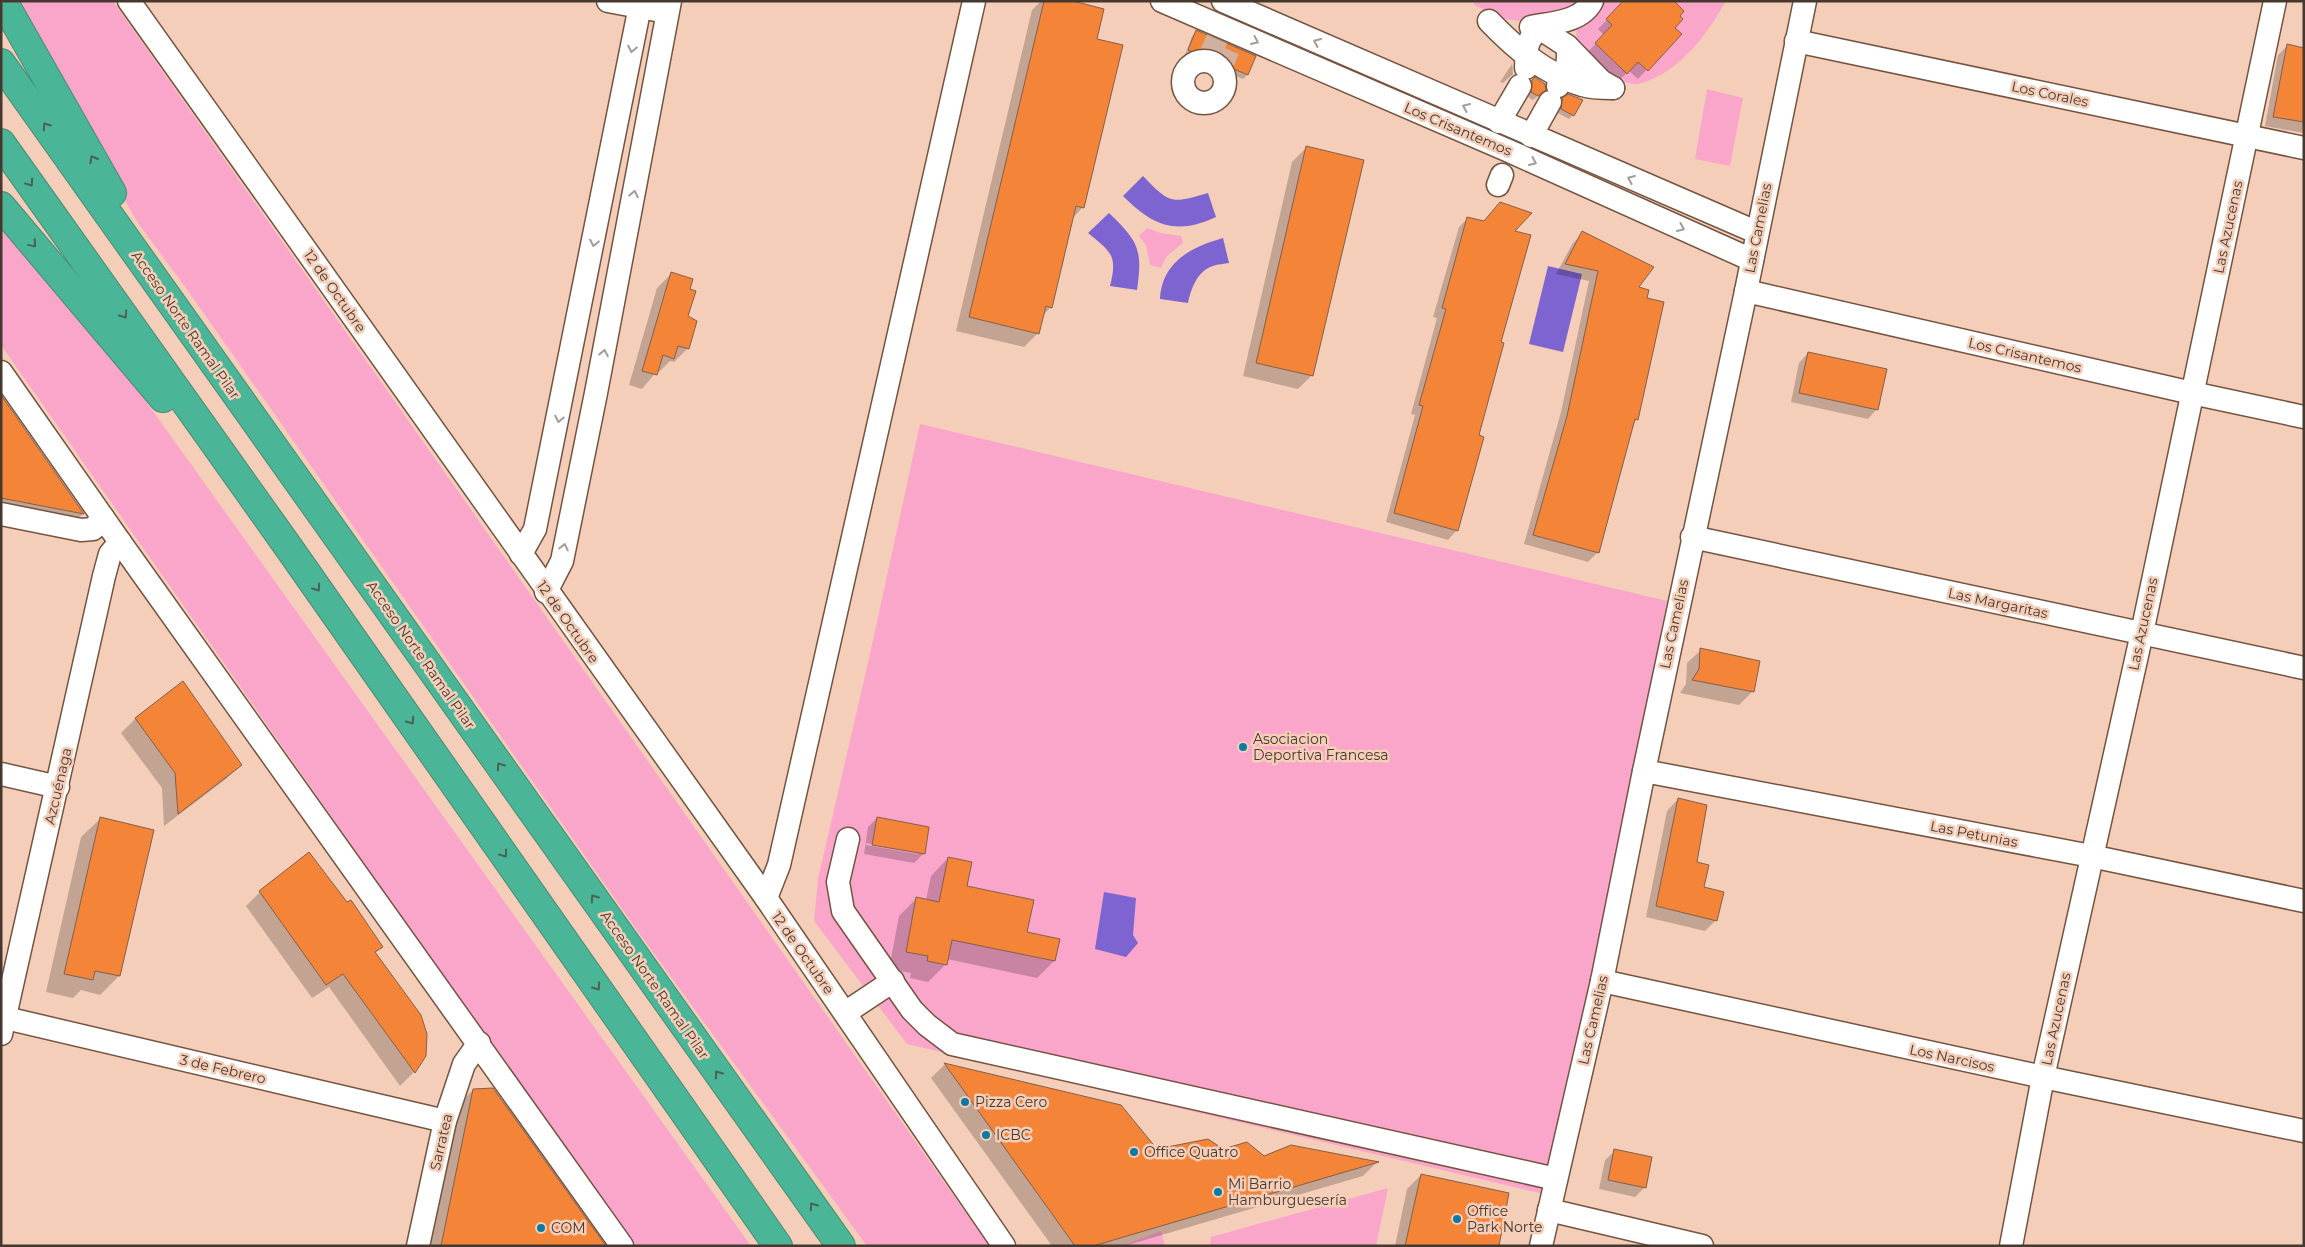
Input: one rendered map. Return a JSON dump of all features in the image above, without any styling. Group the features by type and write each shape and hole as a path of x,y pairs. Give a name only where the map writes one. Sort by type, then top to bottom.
{"highway":[{"path":"3,1 195,338"},
{"name":"Acceso Norte Ramal Pilar","path":"1,63 841,1246"},
{"path":"1,143 290,548 778,1246"},
{"path":"1,206 290,548"}],"street":[{"name":"12 de Octubre","path":"129,1 546,592 766,898 1004,1246"},
{"path":"546,592 562,561 596,393 669,6 608,1"},
{"path":"766,898 781,855 974,1"},
{"name":"Los Crisantemos","path":"1162,1 1214,47 1380,96 1504,168 1752,260"},
{"path":"1504,168 1516,129 1529,39 1536,28 1578,16 1588,8 1592,1"},
{"name":"Las Camelias","path":"1541,1246 1602,981 1692,537 1746,291 1756,232 1804,1"},
{"name":"Las Azucenas","path":"2011,1246 2043,1077 2142,633 2275,1"},
{"path":"1214,47 1227,3"},
{"name":"Los Crisantemos","path":"1227,3 1756,232"},
{"path":"521,554 535,530 641,5"},
{"path":"1489,21 1536,28 1567,46 1600,81 1613,88 1583,86 1557,89 1524,71 1489,21"},
{"name":"Los Corales","path":"1796,41 2304,148"},
{"path":"1516,129 1557,89 1569,57 1567,46"},
{"path":"1380,96 1390,74"},
{"name":"Los Crisantemos","path":"1746,291 2304,417"},
{"path":"1,372 622,1246"},
{"path":"565,388 596,393"},
{"path":"1,514 81,530 93,528 103,518"},
{"name":"Las Margaritas","path":"1692,537 2304,668"},
{"name":"Azcuénaga","path":"2,1023 58,787 104,576 110,554 120,542"},
{"name":"Las Petunias","path":"1644,771 2091,856 2304,901"},
{"path":"1,774 58,787"},
{"path":"848,839 838,882 843,911 912,1010 927,1025 952,1044 1556,1179"},
{"path":"845,1013 893,981"},
{"name":"Los Narcisos","path":"1602,981 2043,1077 2304,1131"},
{"name":"3 de Febrero","path":"2,1023 445,1121"},
{"name":"Sarratea","path":"418,1246 445,1121 464,1064 479,1043"},
{"path":"1549,1210 1702,1246"}],"shaded area":[{"path":"10,1 113,1 989,1246 867,1246 639,933 186,288 138,223"},
{"path":"1473,1 1577,1 1573,7 1535,23 1504,19 1474,5"},
{"path":"1592,1 1726,1 1710,27 1679,62 1654,78 1637,84 1610,77 1592,59 1577,39 1578,24"},
{"path":"1707,89 1743,98 1730,166 1695,159"},
{"path":"1143,176 1159,192 1172,199 1186,199 1208,193 1216,217 1188,226 1176,226 1154,220 1123,196"},
{"path":"1109,213 1126,231 1136,247 1139,265 1137,290 1110,286 1113,267 1111,255 1088,233"},
{"path":"1,222 145,400 751,1246 632,1246 1,345"},
{"path":"1147,228 1161,233 1181,236 1183,243 1166,257 1161,268 1150,265 1146,245 1139,236"},
{"path":"1223,238 1229,263 1207,268 1193,286 1188,303 1160,299 1166,275 1180,258 1200,246"},
{"path":"1548,266 1582,274 1563,352 1529,344"},
{"name":"Asociacion Deportiva Francesa","path":"920,424 1667,601 1548,1195 907,1044 814,921 818,879 870,654"},
{"path":"1104,892 1136,898 1133,935 1138,943 1126,957 1095,949"},
{"path":"1388,1188 1376,1246 1210,1246 1211,1237"},
{"path":"1161,1231 1165,1246 1122,1246"}],"building":[{"path":"1044,1 1073,1 1104,9 1097,39 1123,45 1084,208 1076,206 1052,308 1046,306 1039,334 969,317"},
{"path":"1623,1 1674,1 1684,11 1680,16 1683,19 1675,28 1682,34 1648,71 1638,62 1627,74 1595,43 1612,25 1606,19"},
{"path":"1196,30 1256,56 1248,75 1188,50"},
{"path":"2287,44 2304,48 2304,122 2273,117"},
{"path":"1535,77 1545,84 1546,90 1538,96 1531,92 1532,80"},
{"path":"1568,94 1583,100 1574,116 1561,109 1562,98"},
{"path":"1306,146 1364,160 1313,376 1256,363"},
{"path":"1500,202 1532,213 1515,231 1531,235 1501,342 1504,343 1479,435 1484,437 1458,531 1394,513 1423,406 1419,405 1446,309 1442,308 1467,217 1484,221"},
{"path":"1582,231 1654,267 1639,287 1649,290 1647,298 1664,302 1638,420 1635,419 1599,553 1533,535 1567,416 1598,271 1565,264"},
{"path":"671,272 693,279 690,289 696,291 688,316 697,321 689,349 678,346 674,359 663,355 657,375 642,371"},
{"path":"1808,352 1887,369 1878,410 1799,393"},
{"path":"1,395 84,514 1,498"},
{"path":"1700,648 1760,661 1754,692 1692,680 1699,669"},
{"path":"183,681 242,765 178,814 175,773 135,718"},
{"path":"1678,798 1707,805 1697,862 1709,865 1704,887 1724,892 1717,921 1656,906"},
{"path":"100,817 154,830 120,976 95,971 93,980 64,974"},
{"path":"877,817 929,827 925,854 872,845"},
{"path":"309,852 347,902 351,900 383,947 375,952 421,1015 427,1034 426,1056 415,1073 343,974 326,985 259,891"},
{"path":"948,857 972,862 967,886 1034,900 1027,932 1060,939 1055,961 952,940 947,965 927,961 928,956 906,952 916,897 939,902"},
{"name":"Office Quatro","path":"944,1063 1121,1105 1157,1149 1208,1139 1223,1149 1247,1142 1264,1156 1291,1145 1379,1162 1093,1246 1075,1246"},
{"path":"493,1088 606,1246 441,1246 473,1089"},
{"path":"1614,1149 1652,1157 1646,1188 1608,1180"},
{"name":"Office Park Norte","path":"1421,1174 1509,1193 1499,1246 1405,1246"}],"tunnel":[{"path":"1220,70 1245,11"},
{"path":"1208,59 1217,39"}],"place":[{"name":"Asociacion Deportiva Francesa","path":"1243,747"},
{"name":"Pizza Cero","path":"965,1102"},
{"name":"ICBC","path":"986,1135"},
{"name":"Office Quatro","path":"1134,1152"},
{"name":"Mi Barrio Hamburguesería","path":"1218,1192"},
{"name":"Office Park Norte","path":"1457,1219"},
{"name":"COM","path":"541,1228"}]}
